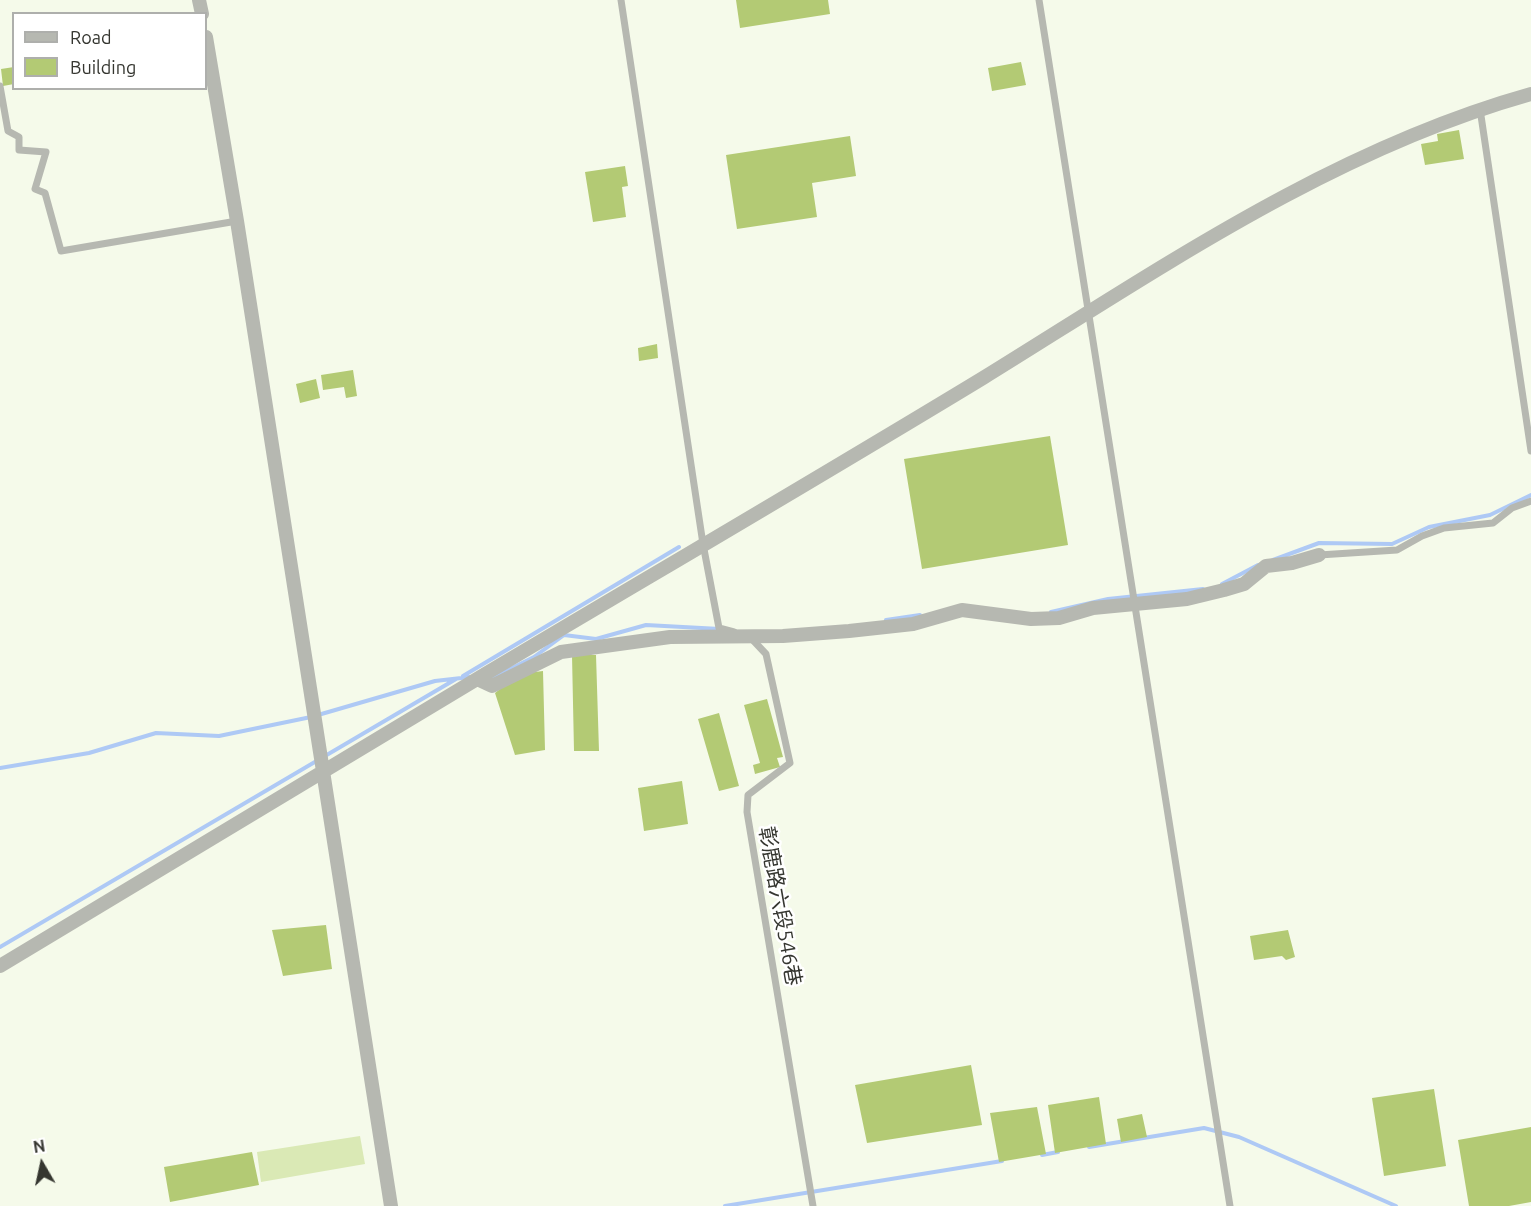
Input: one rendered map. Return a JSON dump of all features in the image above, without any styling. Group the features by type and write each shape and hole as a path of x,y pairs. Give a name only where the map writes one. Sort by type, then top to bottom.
{"street":[{"path":"207,43 237,221 391,1206"},
{"path":"0,966 1262,208 1344,165 1480,108 1531,94"},
{"path":"477,680 492,686 561,652 670,637 751,637 913,624 962,610 1031,619 1059,618 1093,608 1187,599 1244,584 1266,566 1292,563 1319,555"}],"lane":[{"path":"621,0 698,493 703,544 720,628 751,637"},
{"path":"1039,0 1230,1206"},
{"path":"0,86 8,131 19,137 19,150 46,152 35,189 45,194 60,251 237,221"},
{"path":"1480,108 1531,451"},
{"path":"1319,555 1397,550 1422,536 1444,528 1493,523 1512,508 1531,501"},
{"name":"彰鹿路六段546巷","path":"751,637 766,654 790,763 748,795 747,812 813,1206"}],"green space":[{"path":"360,1136 365,1164 261,1182 257,1152"}],"building":[{"path":"736,0 828,0 830,14 740,28"},
{"path":"1021,62 1026,85 992,91 988,68"},
{"path":"12,67 12,84 3,86 1,69"},
{"path":"1459,130 1464,159 1425,165 1421,144 1438,141 1437,134"},
{"path":"850,136 856,176 812,183 817,217 737,229 726,155"},
{"path":"625,166 628,186 622,187 626,217 593,222 585,172"},
{"path":"657,344 658,358 639,361 638,348"},
{"path":"353,370 357,396 346,398 344,387 323,390 321,375"},
{"path":"316,379 320,398 300,403 296,384"},
{"path":"1050,436 1068,545 922,569 904,459"},
{"path":"572,655 596,655 599,751 574,751"},
{"path":"543,671 545,750 515,755 495,693 519,674"},
{"path":"767,699 783,757 777,758 780,767 755,774 753,765 760,763 744,705"},
{"path":"719,713 739,786 719,791 698,719"},
{"path":"682,781 688,824 644,831 638,788"},
{"path":"326,925 332,969 283,976 272,930"},
{"path":"1288,930 1295,957 1286,960 1282,956 1254,960 1250,936"},
{"path":"971,1065 982,1125 867,1143 855,1085"},
{"path":"1434,1089 1446,1166 1384,1176 1372,1098"},
{"path":"1099,1097 1106,1144 1055,1153 1048,1105"},
{"path":"1037,1107 1046,1154 999,1162 990,1113"},
{"path":"1142,1114 1147,1137 1121,1142 1117,1119"},
{"path":"1531,1127 1531,1202 1509,1206 1469,1206 1458,1140"},
{"path":"252,1152 259,1185 170,1202 164,1167"}],"waterway":[{"path":"1273,560 1319,543 1392,544 1429,527 1490,515 1531,495"},
{"path":"463,676 679,547"},
{"path":"1222,584 1258,565"},
{"path":"1051,612 1108,599 1203,589"},
{"path":"886,620 920,615"},
{"path":"490,676 496,676 534,657 564,635 596,639 646,625 720,629"},
{"path":"318,715 435,681 470,677"},
{"path":"0,947 456,679"},
{"path":"0,768 89,753 156,733 219,736 311,717"},
{"path":"1089,1147 1204,1128 1239,1137 1396,1206"},
{"path":"1042,1155 1058,1152"},
{"path":"725,1206 1002,1161"}]}
